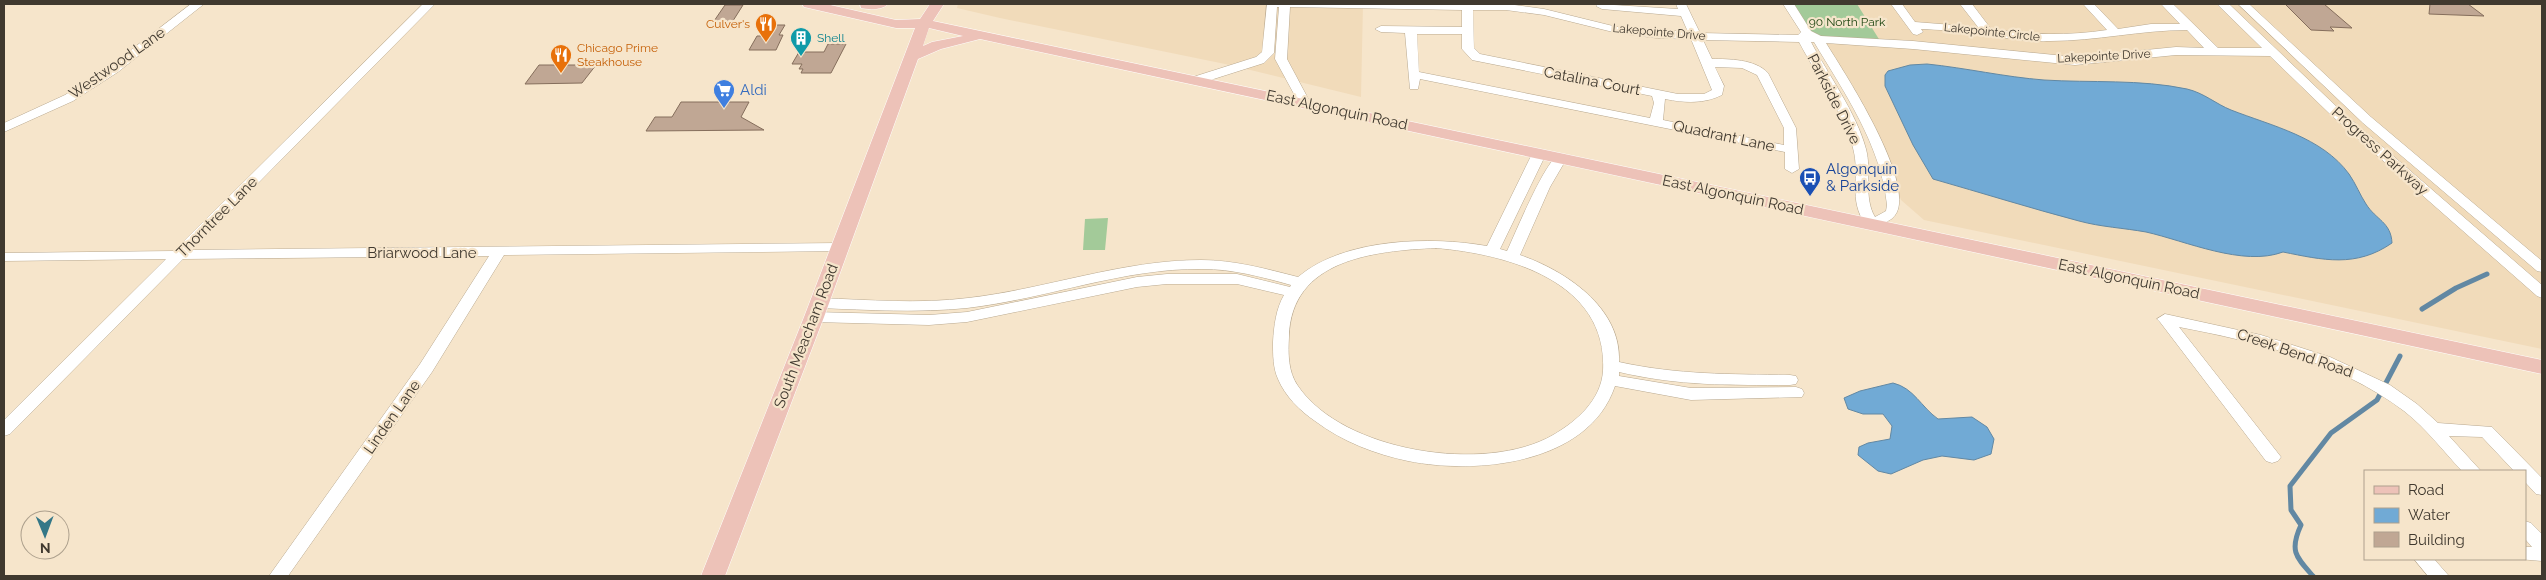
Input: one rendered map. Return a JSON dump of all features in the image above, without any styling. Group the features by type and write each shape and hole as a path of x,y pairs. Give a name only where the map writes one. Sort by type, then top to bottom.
{"main road":[{"name":"East Algonquin Road","path":"809,4 896,24 924,23 1197,80 2542,366"},
{"name":"East Algonquin Road","path":"864,4 906,14 924,23"},
{"path":"864,4 881,4"},
{"path":"924,23 925,4"},
{"path":"924,23 937,4"},
{"name":"South Meacham Road","path":"714,576 817,310 924,23"},
{"path":"911,57 937,45 952,41 994,38"}],"street":[{"name":"Westwood Lane","path":"4,128 69,98 114,68 198,4"},
{"name":"Thorntree Lane","path":"4,430 429,4"},
{"path":"1197,80 1260,60 1268,53 1272,4"},
{"name":"Lakepointe Drive","path":"1278,4 1506,7 1535,11 1617,30 1695,37 1809,37 1926,46 2006,56 2075,61 2176,51 2272,52"},
{"path":"1285,4 1281,59 1305,104"},
{"name":"Parkside Drive","path":"1789,4 1873,132 1886,167 1894,206 1891,213 1871,224 1862,207 1862,165 1859,148 1809,37"},
{"path":"1897,4 1926,46"},
{"path":"1966,4 1987,31"},
{"path":"2088,4 2115,32"},
{"path":"2167,4 2214,51"},
{"name":"Progress Parkway","path":"2223,4 2360,134 2542,293"},
{"name":"Progress Parkway","path":"2243,4 2367,120 2542,268"},
{"path":"1381,29 1469,31 1467,5"},
{"path":"1602,6 1683,8 1707,63"},
{"name":"Lakepointe Circle","path":"1912,26 1987,31 2019,37 2050,38 2151,27 2190,27"},
{"name":"Quadrant Lane","path":"1411,30 1413,80 1538,84 1656,121 1792,150"},
{"name":"Catalina Court","path":"1469,31 1470,53 1538,84 1657,94 1691,99 1714,95 1718,92 1718,86 1707,63"},
{"name":"Quadrant Lane","path":"1707,63 1741,64 1762,73 1790,128 1792,169"},
{"name":"Quadrant Lane","path":"1656,121 1660,103 1657,94"},
{"path":"1492,251 1540,154"},
{"path":"1512,256 1543,187 1560,158"},
{"path":"1436,244 1492,251 1512,256 1557,278 1578,294 1605,327 1613,373 1596,410 1576,428 1551,444 1489,458 1464,460 1424,458 1396,453 1340,430 1316,413 1293,392 1280,362 1284,315 1298,288 1340,261 1383,248 1436,244"},
{"name":"Briarwood Lane","path":"4,257 180,254 498,253 799,246 840,248"},
{"name":"Linden Lane","path":"278,576 426,368 498,253"},
{"path":"817,310 929,320 968,317 1029,306 1137,282 1167,279 1237,279 1298,288"},
{"name":"Creek Bend Road","path":"2272,457 2165,319 2250,335 2359,375 2409,407 2471,470"},
{"path":"1613,373 1691,394 1793,387"},
{"path":"2432,429 2486,431 2524,470"},
{"path":"2526,472 2542,489"},
{"path":"2526,529 2542,546"},
{"path":"2526,554 2542,554"},
{"path":"2424,560 2440,576"}],"shaded area":[{"path":"958,4 1363,4 1361,97 1230,65 1000,18 957,8"},
{"path":"1793,4 2542,4 2542,349 1924,220 1901,200 1883,146 1816,37"}],"green space":[{"name":"90 North Park","path":"1792,4 1857,4 1882,44 1817,39"},
{"path":"1108,218 1105,250 1083,250 1085,219"}],"water":[{"path":"1927,64 2029,79 2151,84 2193,91 2231,110 2295,134 2325,151 2338,161 2349,174 2366,204 2389,230 2392,243 2379,251 2365,256 2339,260 2283,252 2267,256 2233,255 2146,232 2079,221 1933,179 1913,145 1885,86 1885,75 1888,71 1910,65"},
{"path":"1893,383 1912,393 1938,419 1972,417 1987,427 1994,439 1991,454 1974,460 1942,456 1923,460 1891,474 1878,471 1858,455 1859,447 1868,443 1890,439 1892,426 1883,414 1863,414 1848,409 1844,398 1860,391"}],"building":[{"path":"2285,4 2324,4 2352,28 2330,27 2334,31 2311,30"},
{"path":"2430,4 2468,4 2484,16 2429,14"},
{"path":"725,5 743,5 731,24 712,24"},
{"name":"Culver's","path":"769,25 785,25 779,35 783,35 776,50 749,50 757,36 763,36"},
{"path":"828,44 846,44 831,73 801,73 803,69 799,69 802,64 792,64 799,52 824,52"},
{"name":"Chicago Prime Steakhouse","path":"539,65 596,65 582,83 525,84"},
{"name":"Aldi","path":"681,102 749,102 741,117 764,130 646,131 655,117 672,117"}],"waterway":[{"path":"2422,309 2456,288 2487,274"},
{"path":"2313,576 2302,564 2296,553 2295,541 2301,525 2291,510 2290,486 2331,433 2377,400 2400,356"}],"place":[{"name":"Culver's","path":"766,43"},
{"name":"Shell","path":"801,57"},
{"name":"Chicago Prime Steakhouse","path":"561,74"},
{"name":"Aldi","path":"724,109"},
{"name":"Algonquin & Parkside","path":"1810,197"}]}
